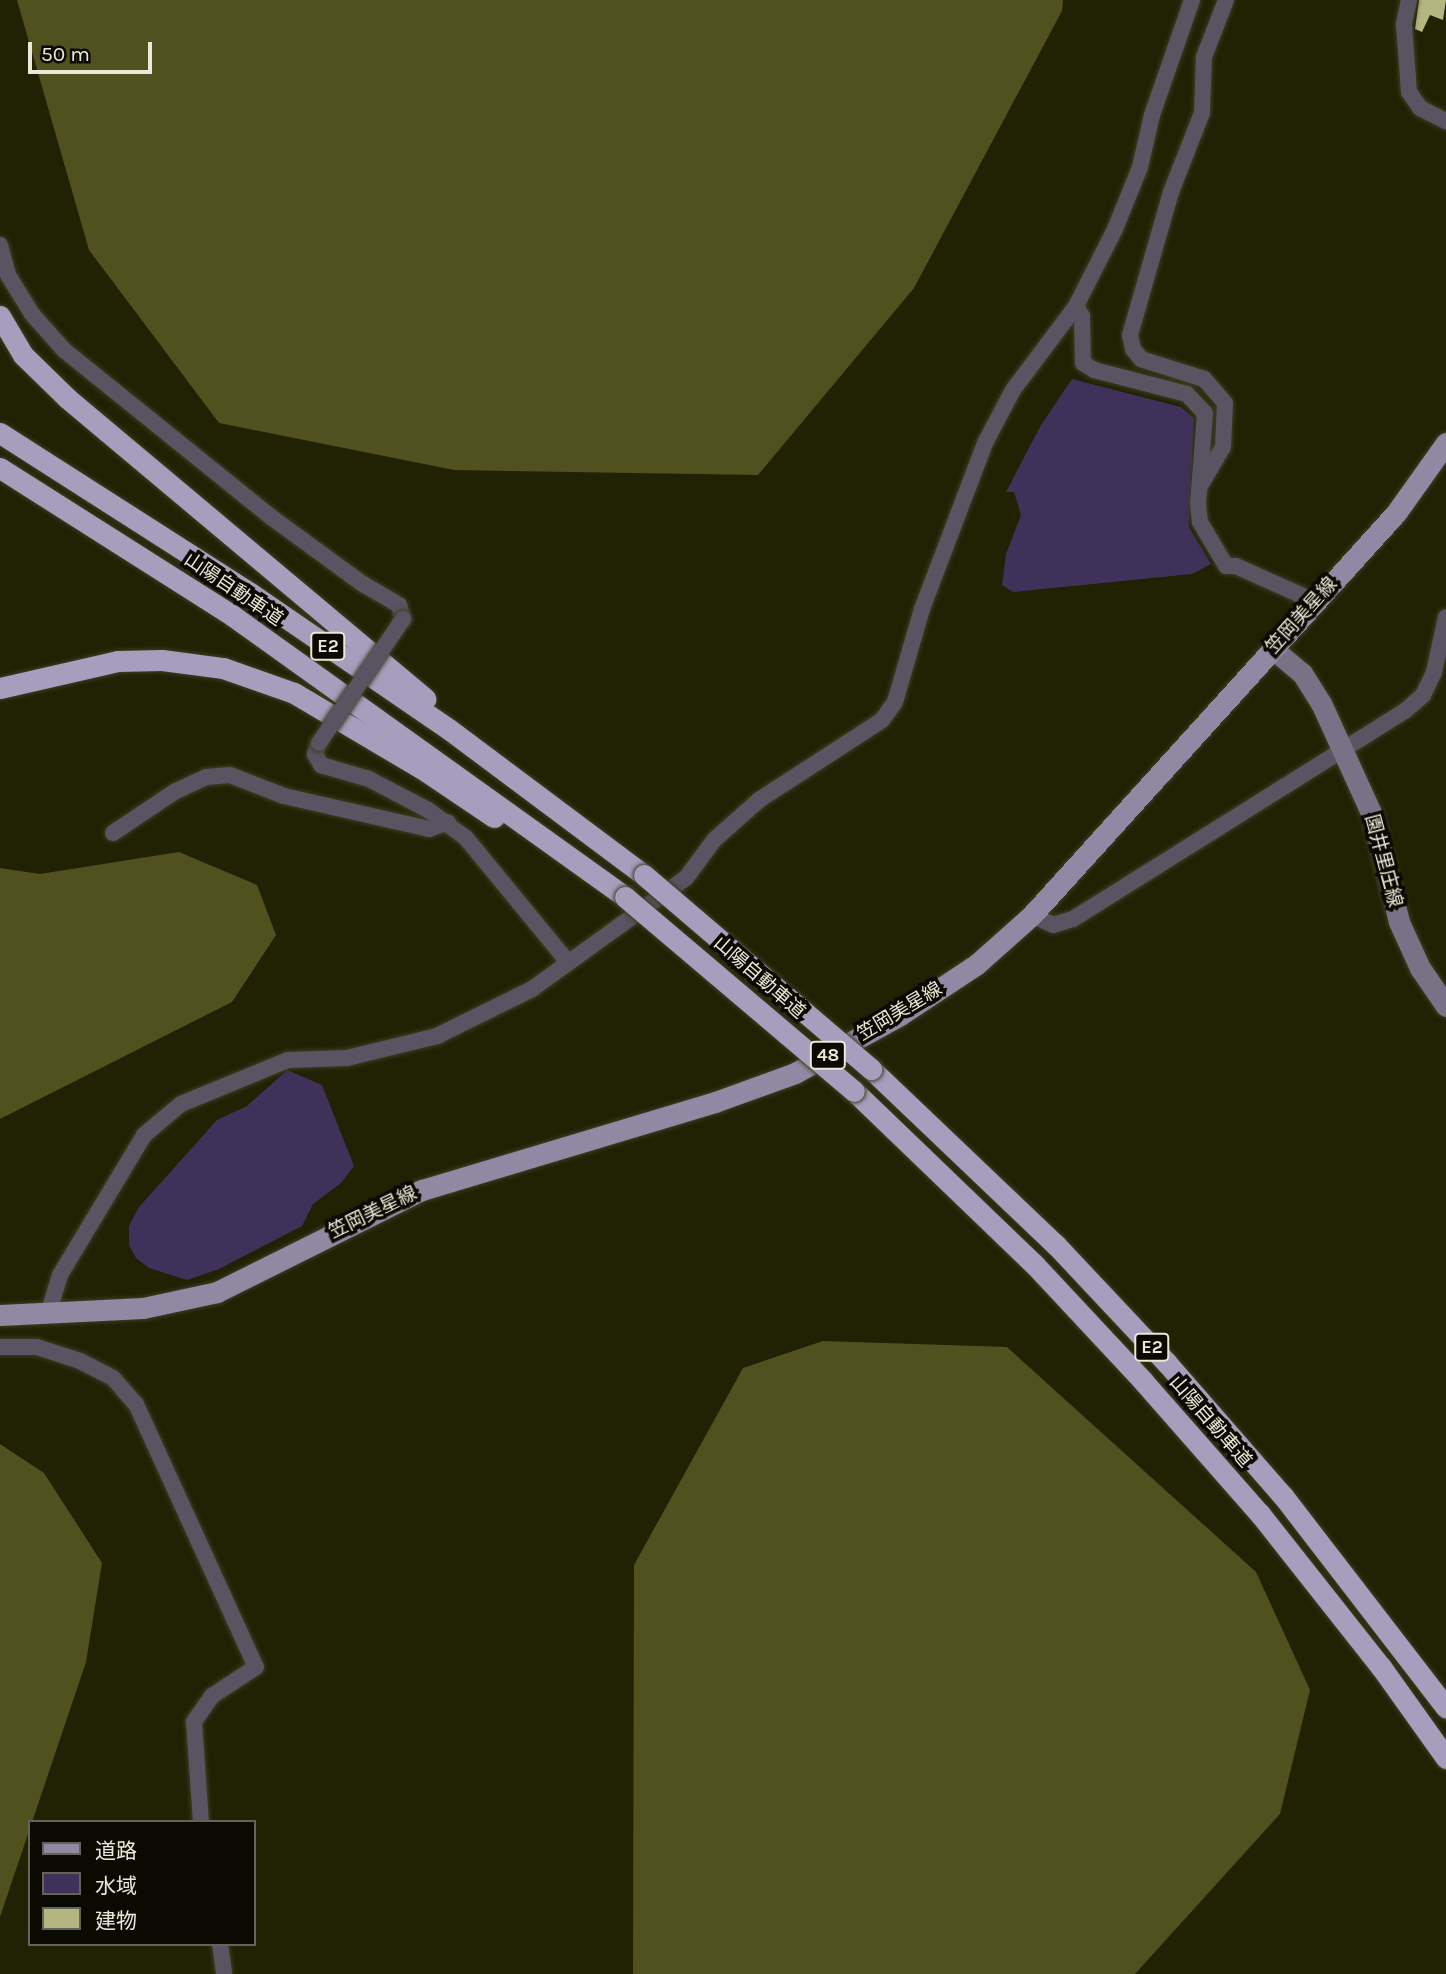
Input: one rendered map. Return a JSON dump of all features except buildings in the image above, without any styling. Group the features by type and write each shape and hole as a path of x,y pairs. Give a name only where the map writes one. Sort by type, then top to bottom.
{"highway":[{"path":"0,316 23,355 67,398 544,798"},
{"name":"山陽自動車道","path":"0,433 250,593 544,798 644,875 871,1069 1056,1245 1166,1362 1283,1496 1446,1707"},
{"name":"山陽自動車道","path":"0,468 233,616 706,962 854,1091 1034,1264 1143,1381 1259,1514 1381,1667 1446,1758"},
{"path":"0,688 118,661 162,660 223,667 295,693 364,732 622,900"}],"main road":[{"name":"笠岡美星線","path":"0,1315 143,1308 217,1292 422,1190 715,1102 795,1073 911,1008 976,964 1032,915 1396,513 1446,443"},
{"name":"園井里庄線","path":"1273,649 1302,673 1321,703 1372,815 1399,922 1420,968 1446,1006"}],"street":[{"path":"48,1314 60,1275 144,1135 181,1104 288,1060 347,1058 438,1036 532,989 567,961 687,878 714,840 759,800 882,720 895,702 922,609 985,443 1013,390 1076,306 1093,278 1140,167 1152,115 1192,0"},
{"path":"1200,486 1223,447 1225,403 1204,379 1141,359 1133,349 1130,335 1171,192 1202,113 1204,57 1226,0"},
{"path":"1409,0 1404,24 1409,92 1420,108 1446,121"},
{"path":"0,245 14,285 64,350 271,517 363,584 399,605 403,619 318,743 315,754 321,765 369,779 448,822 466,838 567,961"},
{"path":"1076,306 1082,316 1083,363 1094,370 1186,394 1198,402 1205,414 1200,522 1226,566 1247,570 1314,601"},
{"path":"1032,915 1054,925 1073,919 1342,754 1423,695 1434,672 1446,617"},
{"path":"113,833 174,792 206,777 230,775 284,796 429,829 448,822"},
{"path":"0,1346 37,1347 80,1361 113,1378 136,1404 256,1667 212,1696 197,1712 196,1786 201,1820"},
{"path":"220,1946 224,1974"}],"shaded area":[{"path":"17,0 1063,0 1062,11 914,288 758,475 454,470 219,423 89,250"},
{"path":"179,852 257,885 276,935 232,1002 0,1119 0,868 40,874"},
{"path":"823,1341 1007,1347 1256,1572 1310,1690 1280,1814 1135,1974 633,1974 634,1565 743,1368"},
{"path":"0,1444 44,1473 102,1563 86,1662 33,1820 28,1820 28,1834 0,1917"}],"water":[{"path":"1072,379 1181,407 1194,418 1189,527 1211,564 1192,574 1013,592 1002,585 1006,554 1021,515 1014,492 1006,492 1041,425"},
{"path":"287,1070 322,1085 354,1166 341,1183 313,1204 302,1226 219,1269 187,1280 149,1268 136,1258 129,1245 129,1226 139,1207 217,1120 247,1106"}]}
